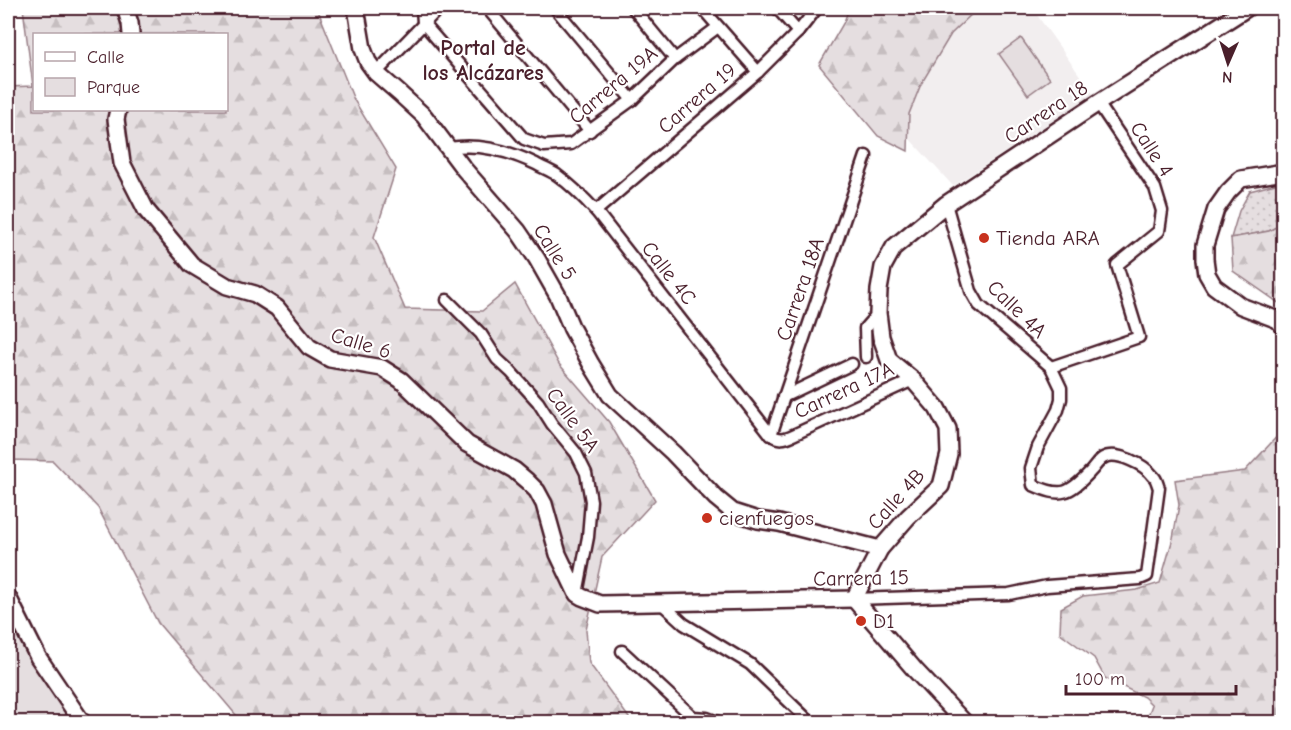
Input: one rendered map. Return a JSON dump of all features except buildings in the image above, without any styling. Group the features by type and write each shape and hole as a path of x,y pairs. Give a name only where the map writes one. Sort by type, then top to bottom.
{"street":[{"path":"125,8 131,33"},
{"name":"Calle 5","path":"356,8 363,49 368,62 376,73 424,116 518,231 558,296 572,329 610,395 674,453 716,498 733,512 880,549"},
{"path":"422,8 423,23"},
{"path":"376,73 439,8"},
{"path":"487,8 590,132"},
{"path":"555,8 632,100"},
{"path":"633,8 675,59"},
{"path":"702,8 758,72"},
{"path":"777,8 798,32"},
{"name":"Carrera 19","path":"596,211 758,72 798,32 817,8"},
{"name":"Carrera 18","path":"883,267 894,247 946,204 1247,8"},
{"name":"Carrera 19A","path":"423,23 524,139 544,146 571,144 590,132 632,100 675,59 718,27"},
{"name":"Calle 4","path":"1051,368 1139,337 1117,265 1159,231 1161,221 1162,211 1155,188 1098,103"},
{"name":"Calle 6","path":"118,111 116,119 122,163 146,210 192,265 227,286 255,294 277,308 309,347 330,359 382,368 401,380 467,444 514,470 527,481 537,491 544,504 558,554 577,594"},
{"name":"Calle 4C","path":"449,148 462,146 497,149 517,155 556,174 579,193 596,211 771,435"},
{"name":"Carrera 18A","path":"771,435 866,156"},
{"path":"1284,172 1241,179 1228,192 1216,209 1205,245 1205,259 1207,274 1214,286 1241,306 1278,320 1284,327"},
{"name":"Calle 4A","path":"946,204 970,291 979,305 1051,368"},
{"name":"Calle 4B","path":"854,599 880,549 908,517 941,486 949,454 948,429 937,408 890,360 881,337 878,314 883,267"},
{"name":"Calle 5A","path":"447,300 481,334 496,359 512,372 538,402 552,424 576,453 586,473 591,501 588,537 577,594"},
{"path":"866,357 865,328 878,314"},
{"path":"783,397 852,364"},
{"name":"Carrera 15","path":"577,594 600,604 854,599 1009,594 1047,586 1140,579 1147,576 1159,489 1156,478 1146,468 1112,455 1103,458 1066,492 1058,494 1048,492 1033,485 1031,468 1038,447 1058,410 1061,399 1061,388 1051,368"},
{"name":"Carrera 17A","path":"771,435 777,439 783,439 912,380"},
{"path":"8,597 38,657 82,723"},
{"path":"854,599 964,723"},
{"path":"660,602 684,624 750,664 810,723"},
{"path":"622,651 693,717 706,718 718,723"}],"shaded area":[{"path":"978,8 1032,8 1093,94 953,186 908,137 909,114 921,84 951,34"}],"green space":[{"path":"23,8 317,8 354,100 396,169 374,237 405,309 482,311 515,284 559,364 609,422 655,500 602,557 586,630 589,663 632,722 242,722 158,623 98,508 53,461 8,460 8,87 33,86"},
{"path":"849,8 978,8 951,34 921,84 909,114 908,151 878,136 819,65 844,22"},
{"path":"1021,38 1050,79 1028,95 999,54"},
{"path":"1283,182 1283,223 1269,231 1231,238 1239,211 1250,191"},
{"path":"1283,223 1283,306 1233,271 1231,238 1269,231"},
{"path":"1283,430 1283,722 1141,722 1147,718 1152,705 1144,697 1105,678 1094,658 1060,633 1061,608 1083,596 1137,590 1160,583 1173,538 1179,505 1175,480 1245,471"},
{"path":"8,597 82,722 14,722 8,719"}],"place":[{"name":"Tienda ARA","path":"984,238"},
{"name":"cienfuegos","path":"707,518"},
{"name":"D1","path":"861,621"}],"district":[{"name":"Portal de los Alcázares","path":"483,60"}]}
